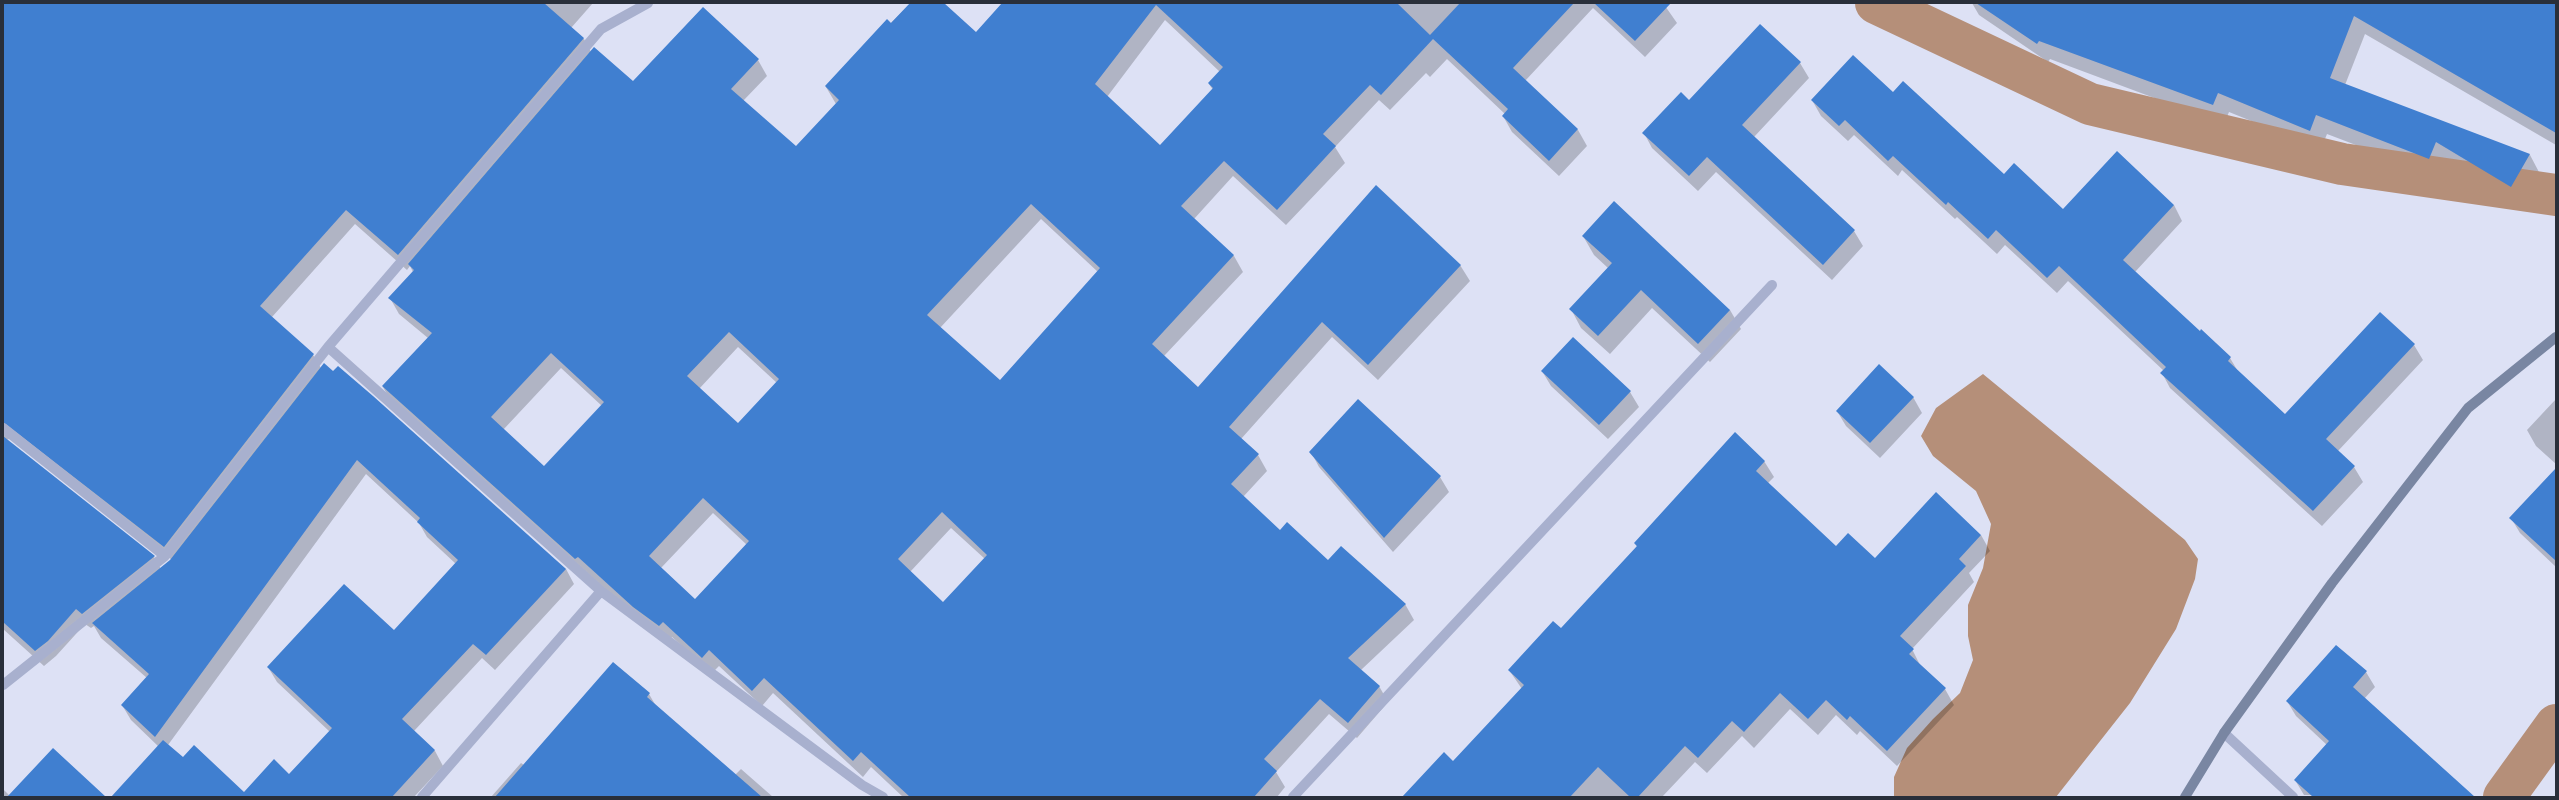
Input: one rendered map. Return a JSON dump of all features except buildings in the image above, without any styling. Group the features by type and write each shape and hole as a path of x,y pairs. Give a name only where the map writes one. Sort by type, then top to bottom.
{"street":[{"path":"3,685 164,556 328,347 601,28 648,3"},
{"path":"1293,797 1772,285"},
{"path":"2185,797 2224,733 2332,583 2468,408 2556,337"},
{"path":"328,347 601,591 862,785 883,797"},
{"path":"3,428 164,556"},
{"path":"422,797 601,591"},
{"path":"2224,733 2293,797"}],"shaded area":[{"path":"1983,374 2185,540 2198,559 2195,579 2176,629 2130,703 2056,797 1894,797 1894,777 1907,748 1933,719 1960,693 1973,660 1968,636 1968,605 1983,568 1991,524 1976,491 1933,456 1921,436 1936,408"}],"waterway":[{"path":"1876,3 2090,104 2342,164 2556,195"},
{"path":"2504,797 2556,725"}]}
